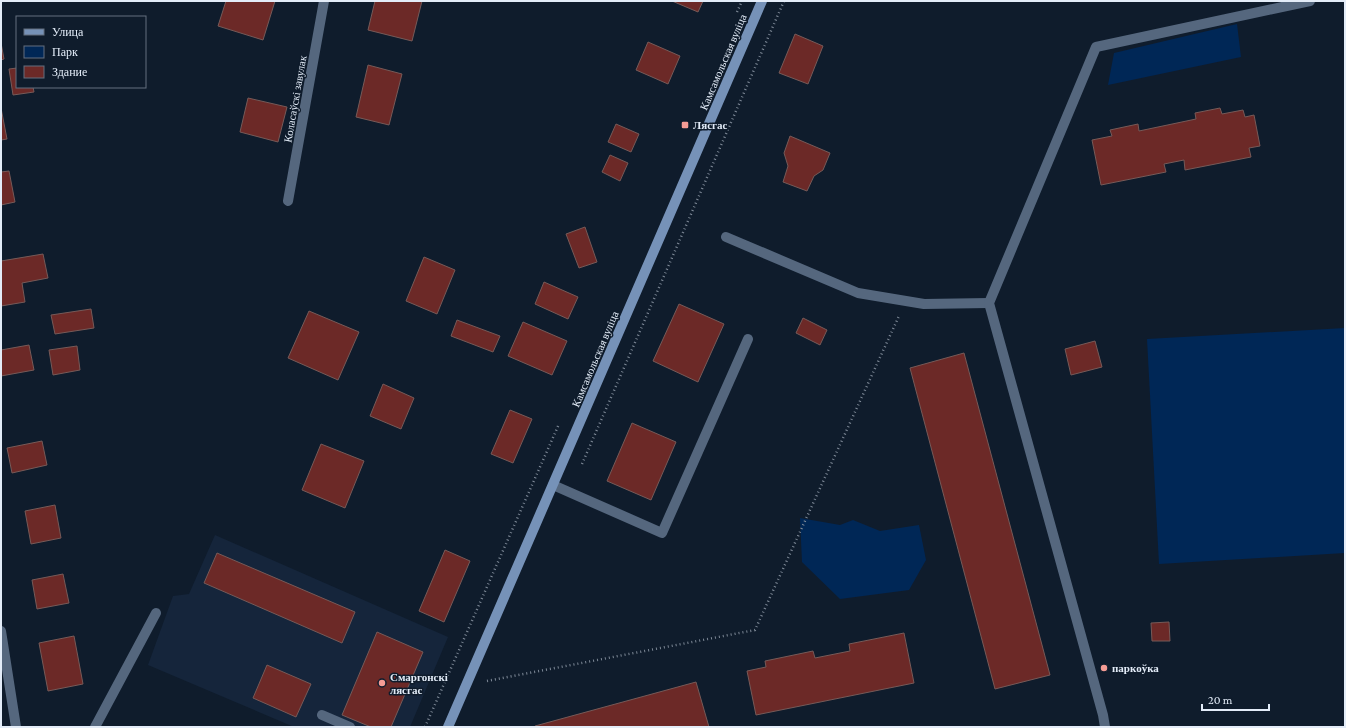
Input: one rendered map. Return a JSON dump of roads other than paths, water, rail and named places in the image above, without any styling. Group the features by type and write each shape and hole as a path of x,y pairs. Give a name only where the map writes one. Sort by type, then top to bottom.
{"main road":[{"name":"Камсамольская вуліца","path":"448,727 762,1"}],"street":[{"name":"Коласаўскі завулак","path":"288,201 324,1"},
{"path":"1105,727 1101,707 989,303 1096,47 1310,1"},
{"path":"726,237 858,293 924,304 989,303"},
{"path":"553,485 662,533 748,339"},
{"path":"95,727 156,613"},
{"path":"1,631 16,727"},
{"path":"322,715 350,727"}],"place":[{"name":"Лясгас","path":"685,125"},
{"name":"паркоўка","path":"1104,668"},
{"name":"Смаргонскі лясгас","path":"382,683"}]}
